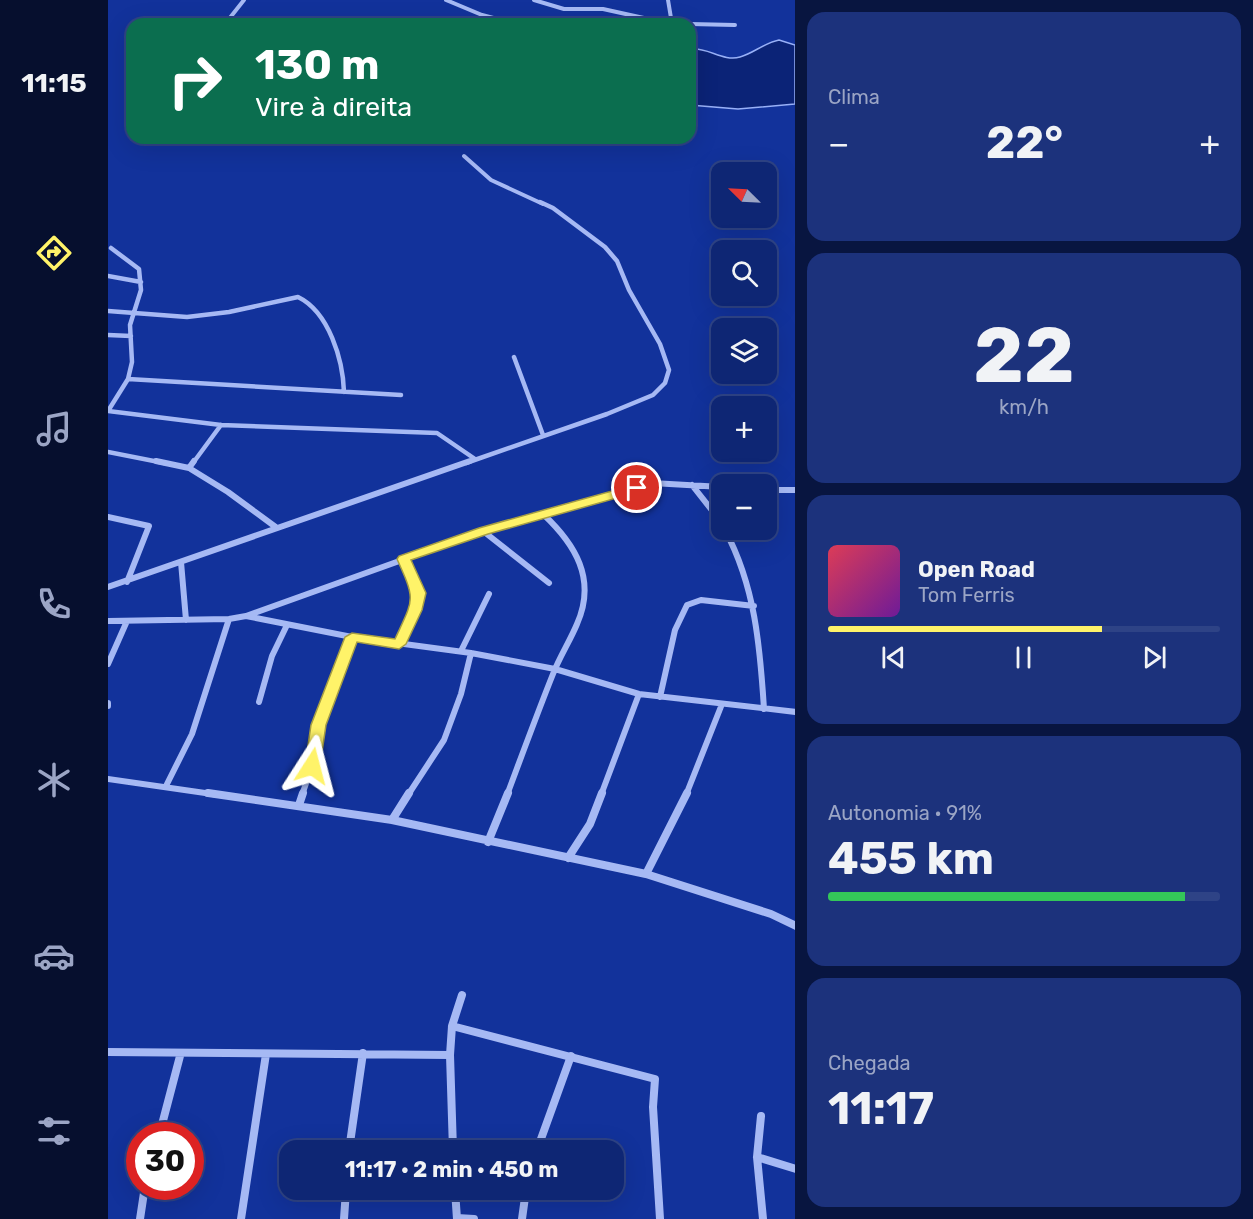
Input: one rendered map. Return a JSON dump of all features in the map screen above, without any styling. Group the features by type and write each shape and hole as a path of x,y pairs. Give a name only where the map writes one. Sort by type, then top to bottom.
{"street":[{"path":"232,18 235,8 244,0"},
{"path":"446,0 493,18"},
{"path":"534,0 564,9 603,9 644,18"},
{"path":"668,0 670,18"},
{"path":"696,24 735,25"},
{"path":"108,587 654,395 665,383 669,370 660,344 629,290 617,261 604,247 553,208 491,180 464,156"},
{"path":"111,248 139,269 141,290 132,316 132,362 128,379 108,411 221,425 437,433 475,459"},
{"path":"108,276 141,282"},
{"path":"108,311 132,316 185,318 215,315 298,297 304,298 315,307 340,362 345,381 344,392"},
{"path":"108,335 131,336"},
{"path":"514,357 543,435"},
{"path":"128,379 401,395"},
{"path":"108,392 118,393"},
{"path":"189,468 221,425"},
{"path":"108,452 189,468 228,492 277,528"},
{"path":"108,621 229,619 246,616 483,531 657,482 711,486"},
{"path":"692,484 711,509"},
{"path":"777,489 795,490"},
{"path":"488,842 518,773 555,669 581,620 585,585 578,550 543,514"},
{"path":"108,517 149,526 127,582"},
{"path":"483,531 549,583"},
{"path":"732,540 741,554 754,606 764,709"},
{"path":"399,644 415,610 419,593 404,559"},
{"path":"181,562 186,620"},
{"path":"461,651 489,594"},
{"path":"660,697 675,630 687,605 701,600 754,606"},
{"path":"246,616 352,637 461,651 555,669 639,694 795,712"},
{"path":"166,786 192,734 229,619"},
{"path":"108,664 127,621"},
{"path":"259,702 272,656 287,625"},
{"path":"299,806 312,766 319,725 352,637"},
{"path":"392,820 444,740 461,694 471,653"},
{"path":"568,858 590,824 639,694"},
{"path":"646,874 673,826 699,769 722,704"},
{"path":"108,779 392,820 646,874 771,914 795,926"},
{"path":"453,1140 450,1055 452,1026 462,995"},
{"path":"452,1026 655,1079 653,1107 660,1219"},
{"path":"108,1052 180,1056 363,1053 450,1055"},
{"path":"350,1140 363,1053"},
{"path":"242,1219 247,1166 266,1054"},
{"path":"163,1122 180,1056"},
{"path":"541,1140 571,1056"},
{"path":"761,1116 757,1157 763,1219"},
{"path":"757,1157 795,1169"},
{"path":"140,1219 143,1200"},
{"path":"344,1219 345,1200"},
{"path":"456,1200 457,1218 474,1219"},
{"path":"522,1219 525,1200"}],"shaded area":[{"path":"779,40 795,45 795,104 738,109 696,106 696,49 734,58"}],"route":[{"path":"312,766 319,725 352,637 399,644 415,610 419,593 414,577 404,559 483,531 637,488"}]}
